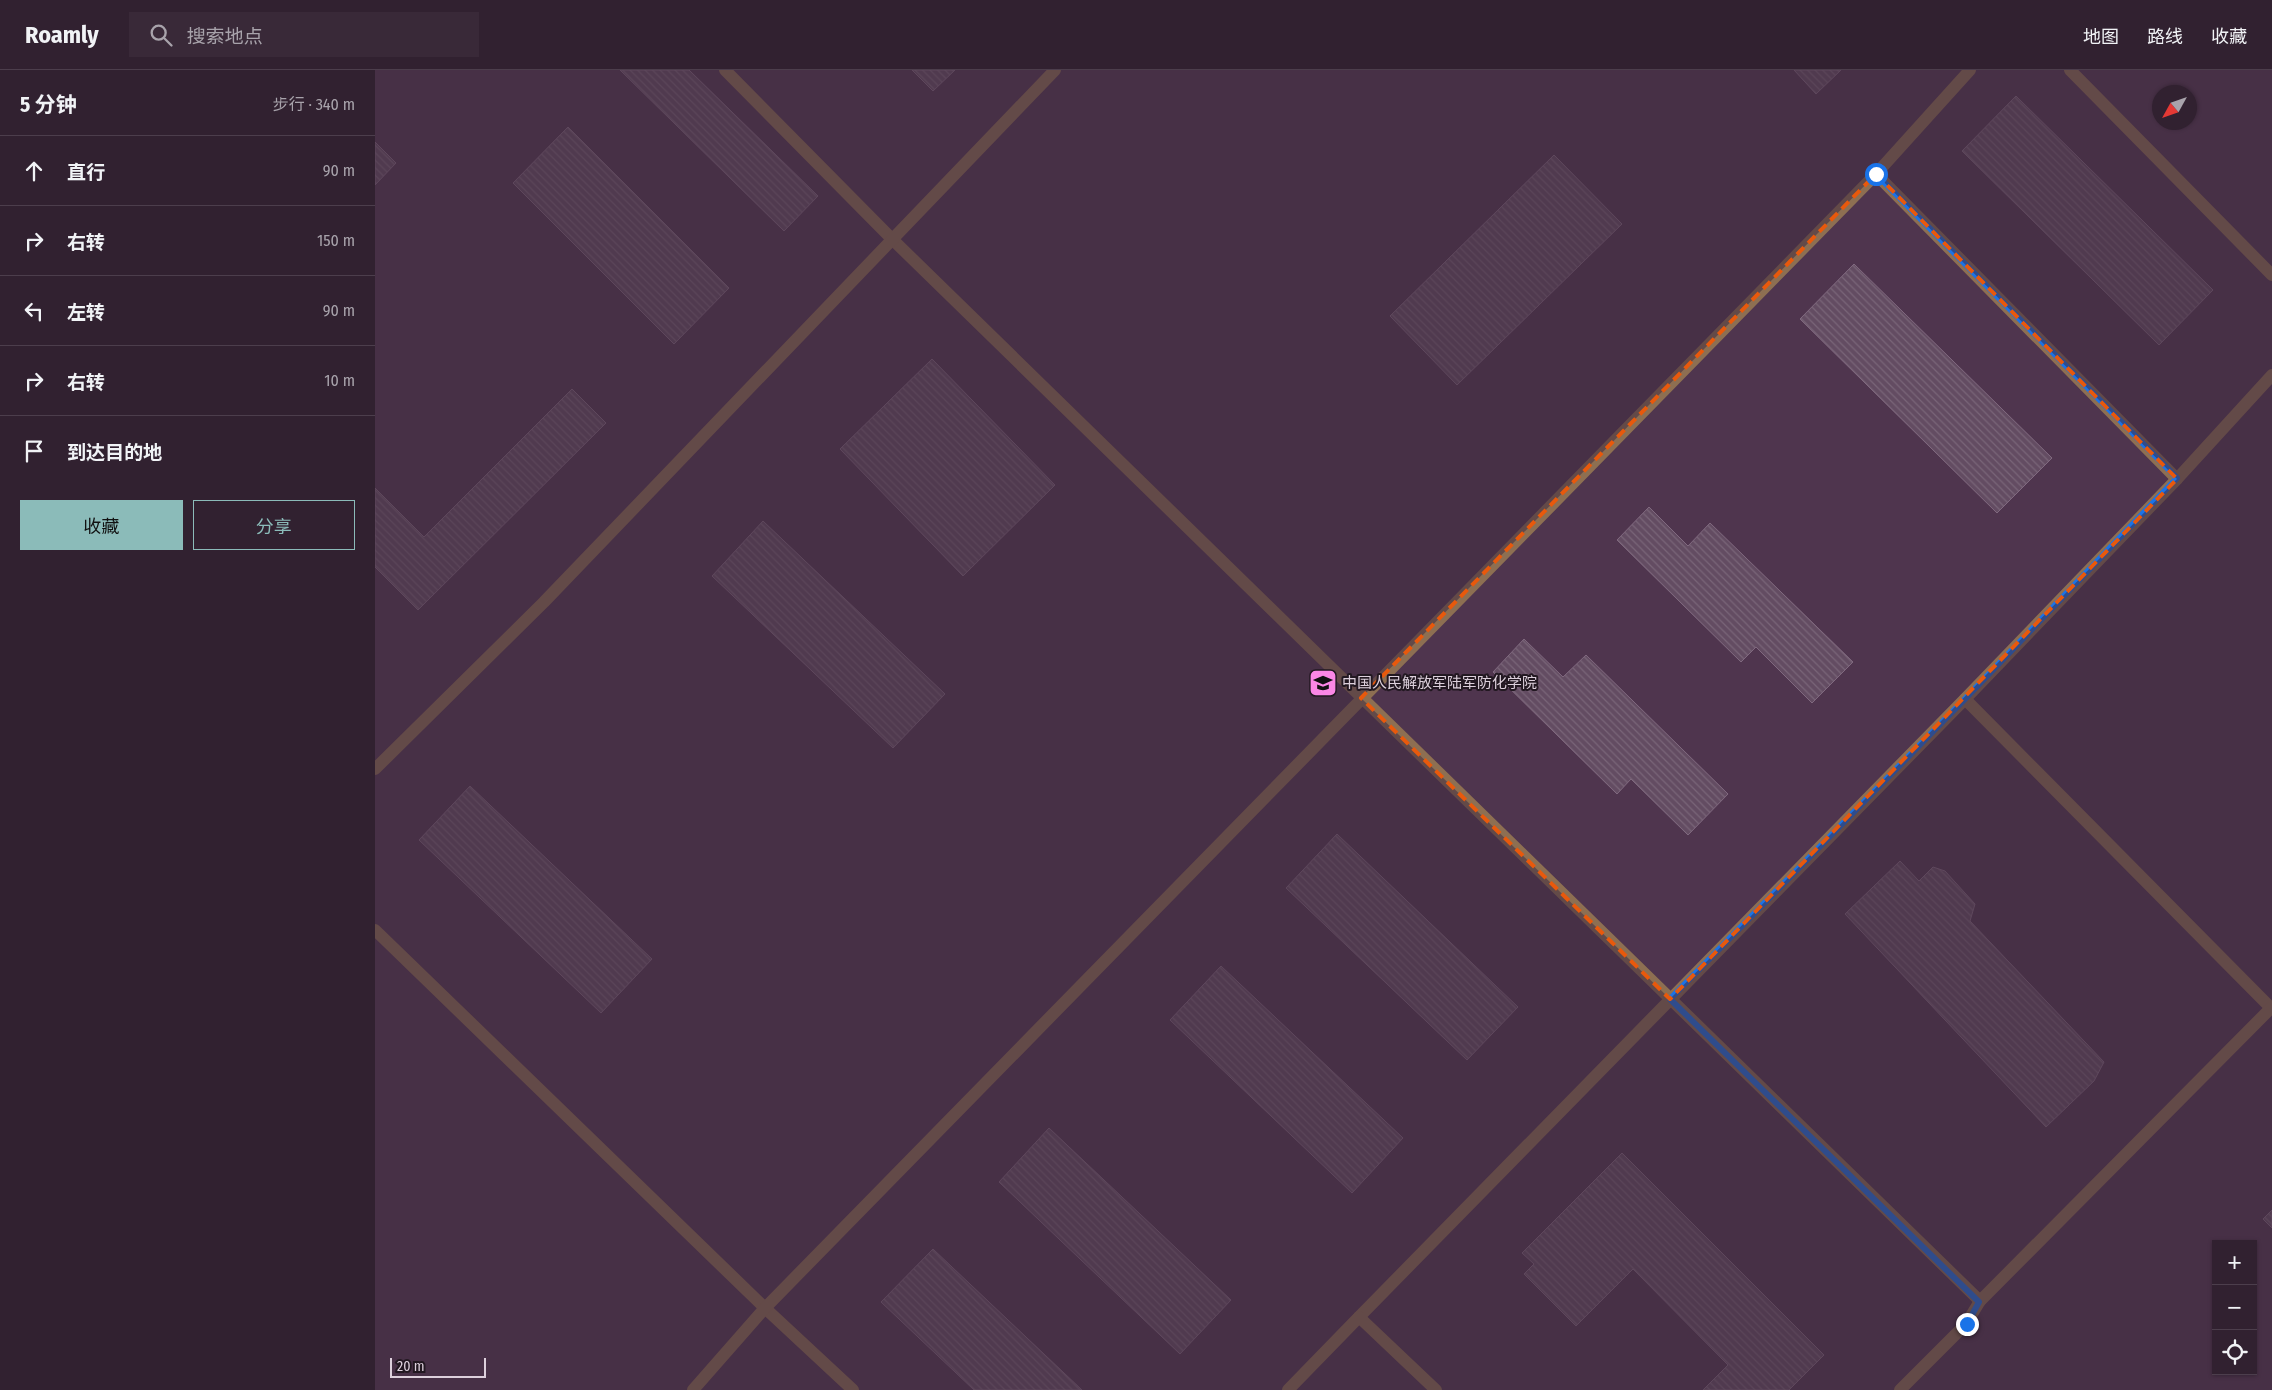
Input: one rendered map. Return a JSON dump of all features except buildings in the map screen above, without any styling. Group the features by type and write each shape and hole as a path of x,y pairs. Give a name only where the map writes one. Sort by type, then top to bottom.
{"street":[{"path":"725,70 891,238 1979,1302"},
{"path":"375,769 544,602 891,238 1055,70"},
{"path":"693,1390 765,1308 1876,174 1970,70"},
{"path":"2069,70 2272,275"},
{"path":"1876,174 2177,478"},
{"path":"1288,1390 1965,699 2272,376"},
{"path":"1900,1390 1967,1324 1979,1302 2272,1008 1965,699"},
{"path":"375,930 765,1308 853,1390"},
{"path":"1359,1317 1436,1390"}],"highlighted area":[{"path":"1876,174 2177,479 1670,999 1361,698"}],"shaded area":[{"name":"中国人民解放军陆军防化学院","path":"375,70 2272,70 2272,1390 375,1390"}],"place":[{"name":"中国人民解放军陆军防化学院","path":"1323,683"}],"route":[{"path":"1876,174 2177,478 1965,699 1670,999 1979,1302 1967,1324"}]}
